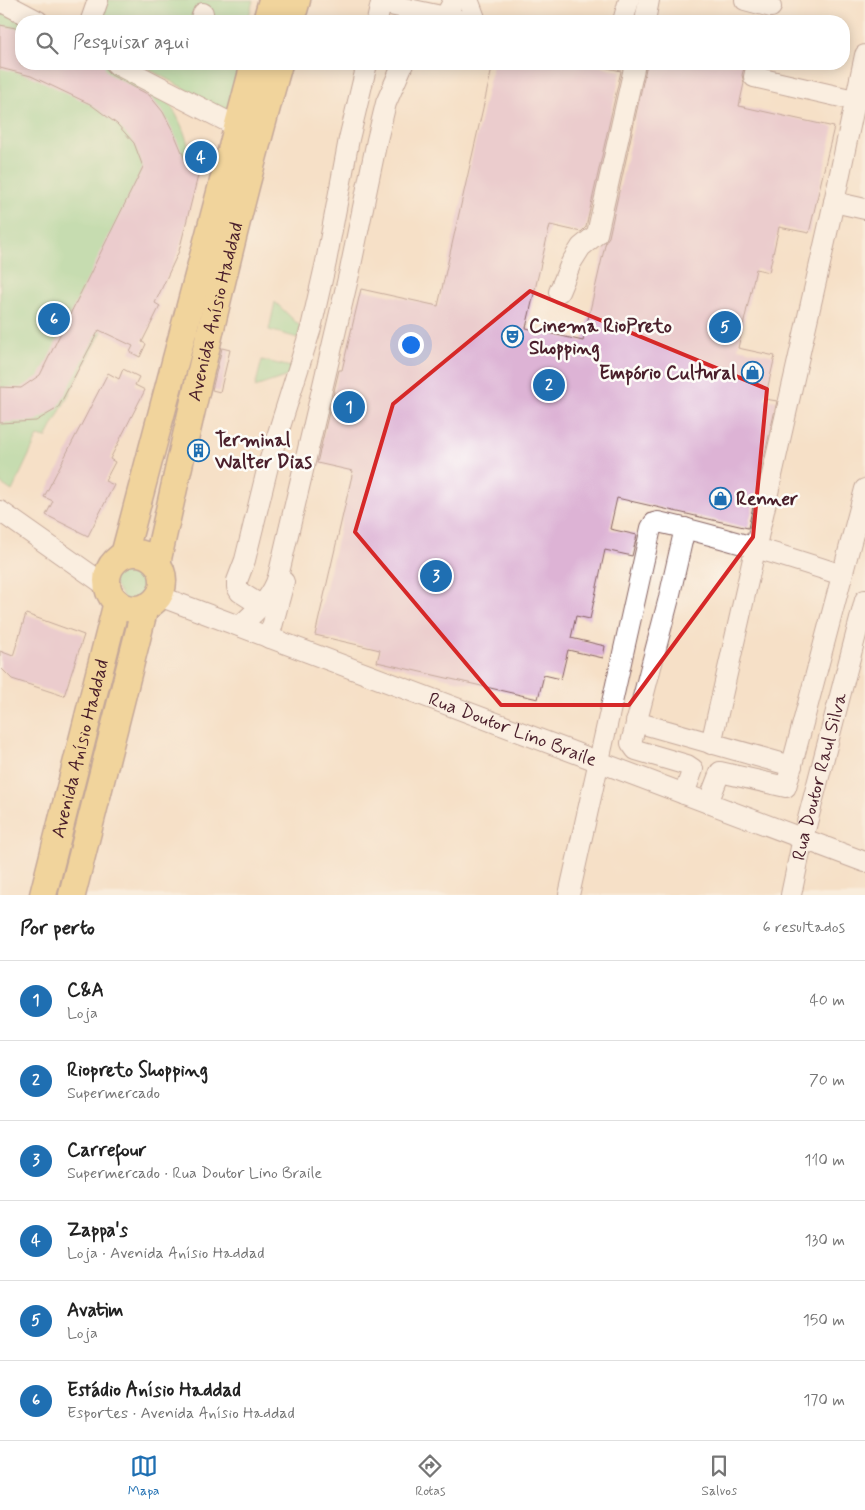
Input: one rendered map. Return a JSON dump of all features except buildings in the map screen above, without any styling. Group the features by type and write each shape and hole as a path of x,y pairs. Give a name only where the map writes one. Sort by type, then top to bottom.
{"main road":[{"path":"275,15 291,5"},
{"name":"Avenida Anísio Haddad","path":"158,563 211,326 253,70"},
{"name":"Avenida Anísio Haddad","path":"43,895 110,578 242,135 276,70"},
{"path":"133,553 142,553 158,563 162,571 162,588 152,602 135,608 125,607 110,578 133,553"},
{"name":"Avenida Anísio Haddad","path":"72,895 152,602"}],"street":[{"path":"93,15 98,0"},
{"path":"625,15 629,0"},
{"path":"645,15 649,0"},
{"path":"745,0 770,9"},
{"path":"0,1 27,15"},
{"path":"378,15 381,3 454,12"},
{"path":"673,761 703,742 755,547 834,202 865,55"},
{"path":"127,70 242,135"},
{"path":"262,606 240,592 237,587 237,581 245,560 269,462 311,328 326,262 349,139 366,70"},
{"path":"240,626 262,606 276,585 350,270 376,140 386,103 400,70"},
{"path":"559,292 571,263 581,247 597,234 634,70"},
{"path":"756,70 754,77 854,100"},
{"path":"834,202 865,209"},
{"path":"708,803 720,772 786,787 865,489"},
{"path":"0,512 110,578"},
{"path":"569,895 651,528 654,523 658,522 685,528 755,547 842,575"},
{"path":"684,794 693,770 687,765 636,750 631,743 669,598 685,528"},
{"path":"269,638 285,579"},
{"name":"Rua Doutor Raul Silva","path":"790,895 803,838 860,636 865,600"},
{"name":"Rua Doutor Lino Braile","path":"152,602 240,626 865,862"},
{"path":"636,722 792,766"}],"highlighted area":[{"path":"530,291 767,389 753,537 629,705 501,705 355,532 393,404"}],"green space":[{"path":"0,0 9,0 40,15 15,15 15,70 140,70 163,95 177,116 191,157 175,160 170,202 46,438 38,436 12,491 0,483"},
{"path":"102,0 253,0 249,15 96,15"},
{"path":"151,70 238,70 228,112"},
{"path":"275,302 301,327 298,338 269,330"},
{"path":"262,360 291,367 288,376 255,387"},
{"path":"134,559 141,560 151,566 157,582 153,595 131,603 124,599 116,587 114,576 118,568"}],"place":[{"name":"Zappa's","path":"201,157"},
{"name":"Estádio Anísio Haddad","path":"54,319"},
{"name":"Avatim","path":"725,327"},
{"name":"Cinema RioPreto Shopping","path":"513,337"},
{"name":"Empório Cultural","path":"752,373"},
{"name":"Riopreto Shopping","path":"549,385"},
{"name":"C&A","path":"349,407"},
{"name":"Terminal Walter Dias","path":"199,451"},
{"name":"Renner","path":"720,499"},
{"name":"Carrefour","path":"436,576"}]}
